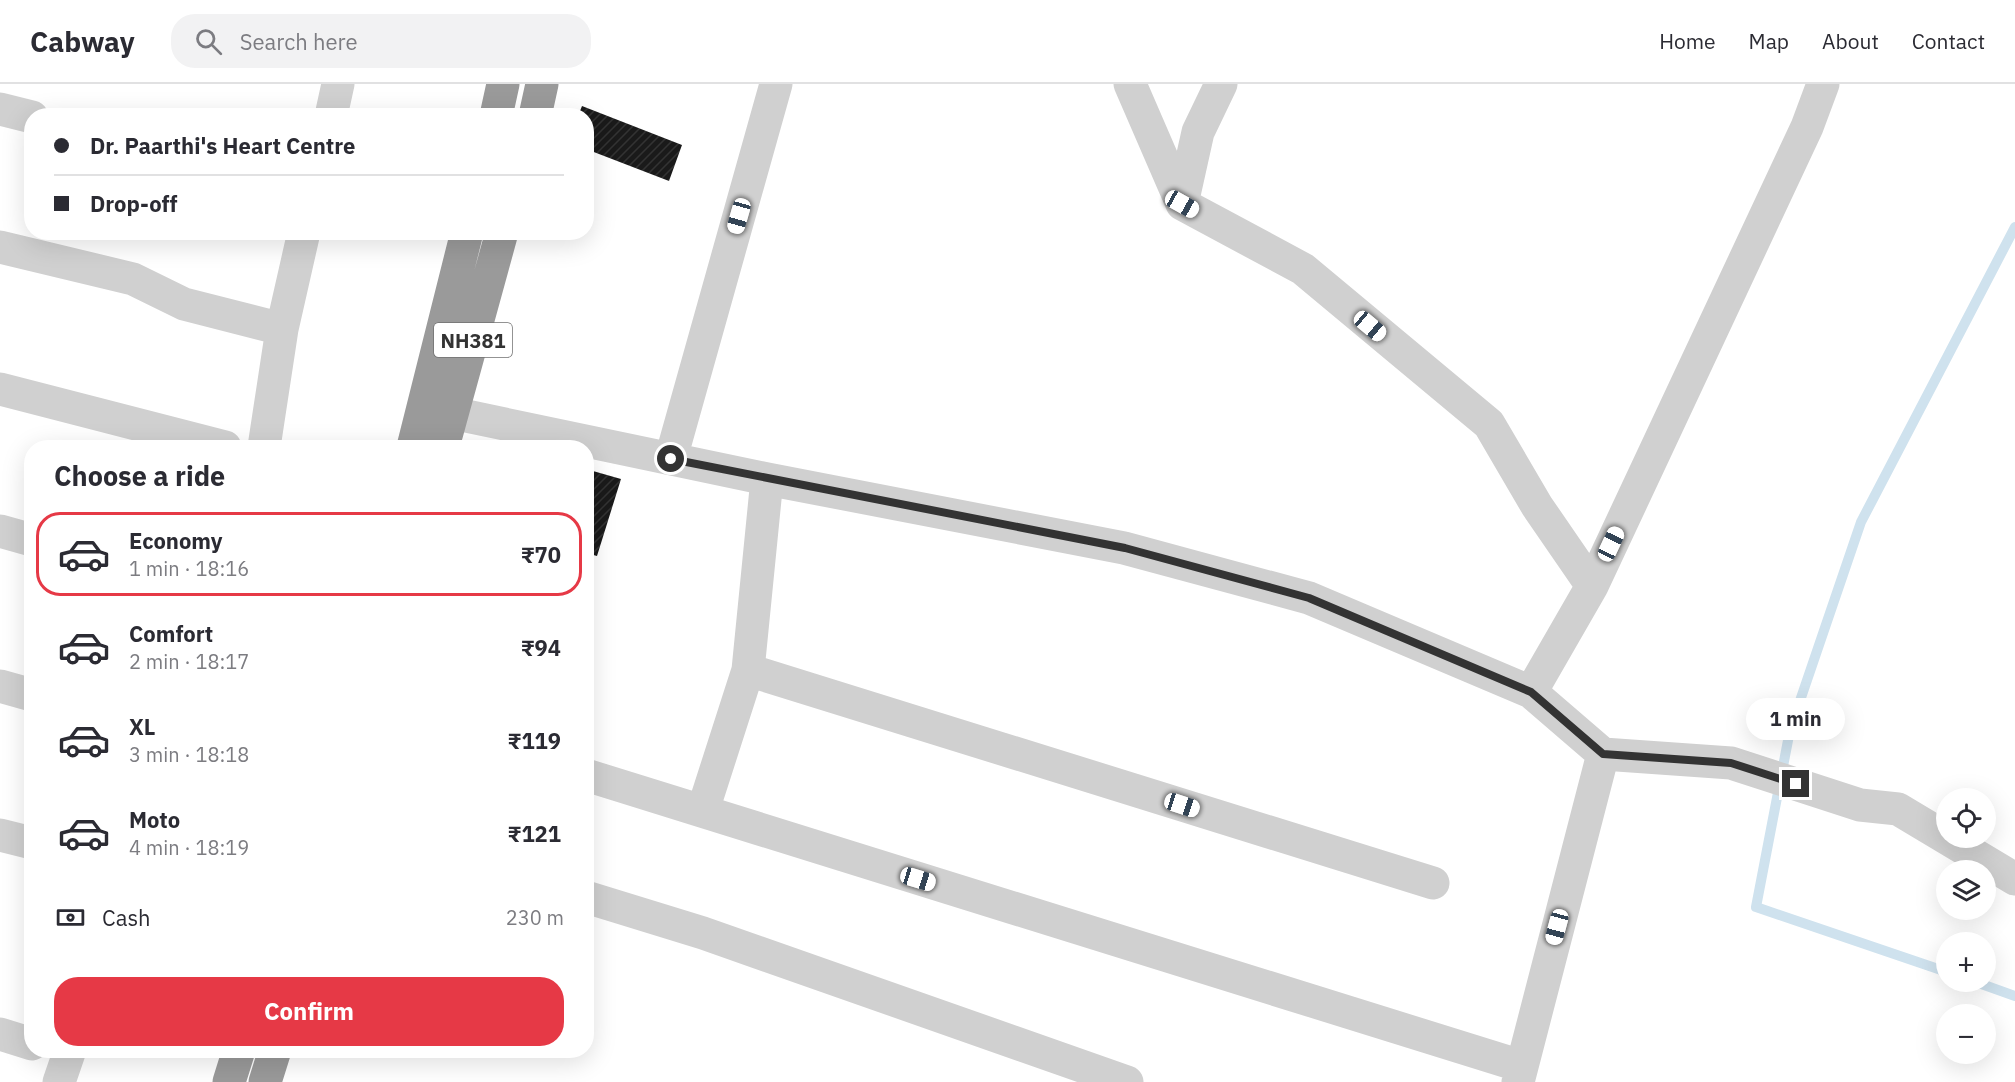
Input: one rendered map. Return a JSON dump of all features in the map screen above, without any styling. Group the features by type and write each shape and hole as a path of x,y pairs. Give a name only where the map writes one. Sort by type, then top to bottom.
{"highway":[{"name":"NH381","path":"415,440 465,240"},
{"name":"NH381","path":"445,440 500,240"},
{"path":"229,1082 236,1058"},
{"path":"265,1082 272,1058"}],"street":[{"path":"332,108 338,84"},
{"path":"671,459 776,84"},
{"path":"1130,84 1182,204 1303,269 1489,424 1537,506 1592,586"},
{"path":"1182,204 1198,132 1221,84"},
{"path":"1531,692 1592,586 1807,127 1823,84"},
{"path":"496,93 539,100"},
{"path":"0,109 24,115"},
{"path":"265,440 282,328 302,240"},
{"path":"0,247 132,279 184,304 282,328"},
{"path":"0,389 198,440"},
{"path":"452,413 581,440"},
{"path":"594,443 767,479 1125,548 1309,598 1531,692 1603,754 1731,763 1860,805 1898,809 2015,879"},
{"path":"703,810 748,670 767,479"},
{"path":"0,531 24,538"},
{"path":"748,670 1433,883"},
{"path":"0,686 24,693"},
{"path":"594,777 703,810 1519,1074 1603,754"},
{"path":"0,835 24,841"},
{"path":"594,899 703,933 1127,1082"},
{"path":"0,1034 24,1042"}],"building":[{"path":"594,111 682,145 669,181 594,152"},
{"path":"594,471 621,479 597,556 594,555"}],"waterway":[{"path":"1936,968 1756,907 1790,730 1861,522 2015,227"},
{"path":"1996,989 2015,996"}],"route":[{"path":"671,459 1125,548 1309,598 1531,692 1603,754 1731,763 1796,784"}]}
